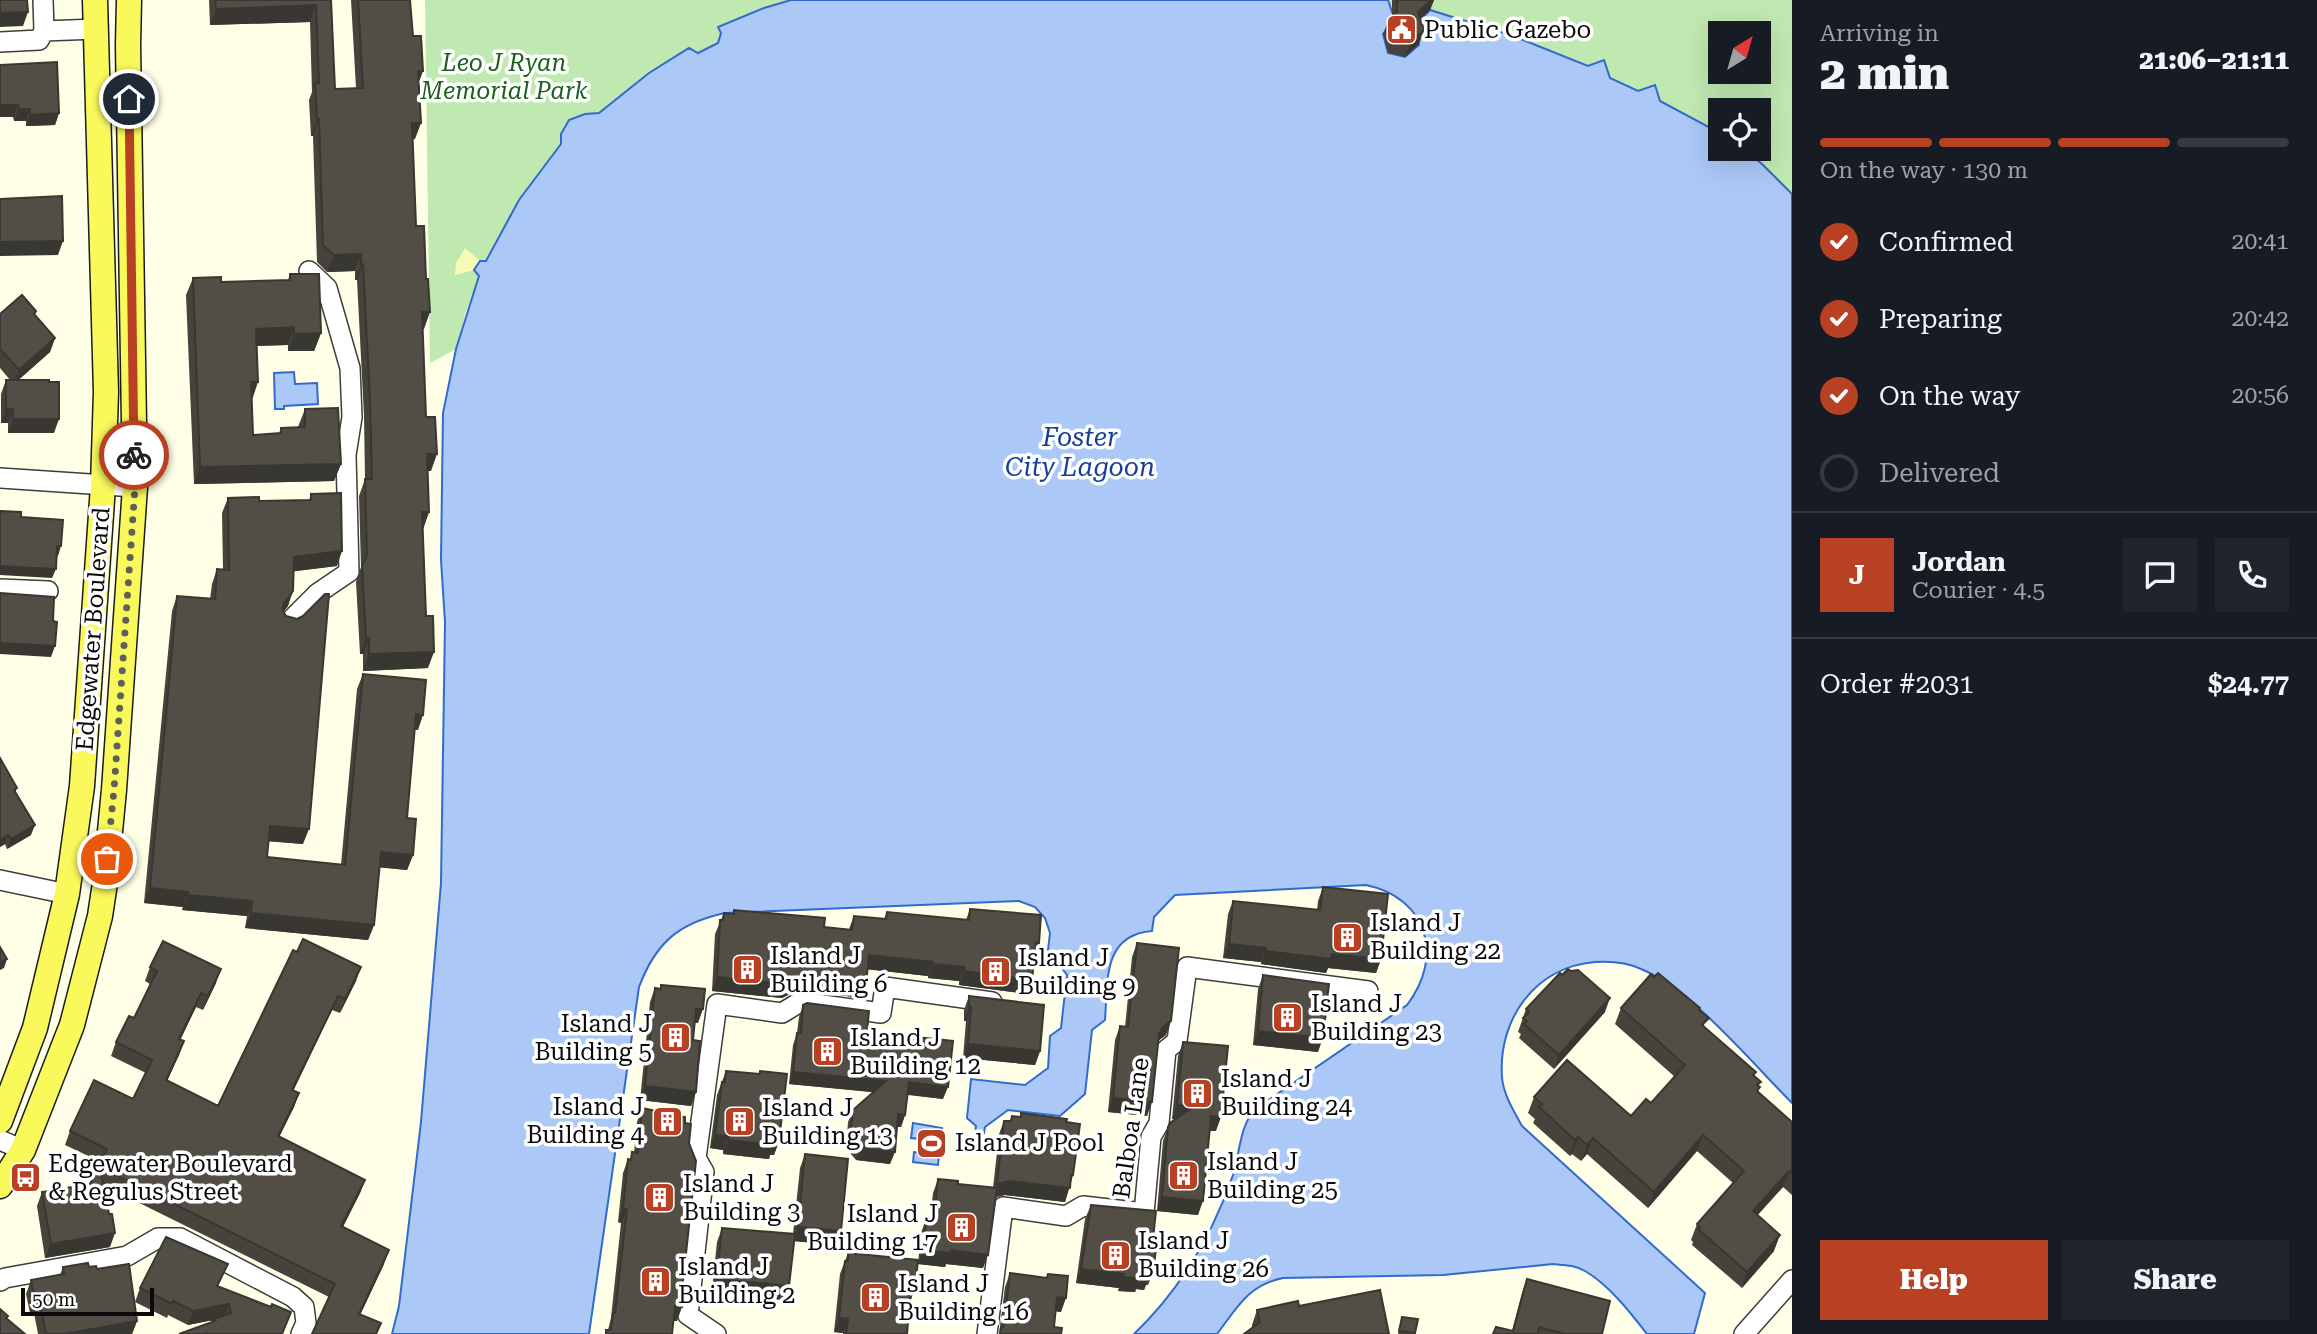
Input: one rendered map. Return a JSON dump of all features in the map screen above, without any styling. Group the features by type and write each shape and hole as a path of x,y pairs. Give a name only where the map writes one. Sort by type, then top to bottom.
{"main road":[{"name":"Edgewater Boulevard","path":"0,1121 35,1028 67,894 82,786 103,486 106,392 95,0"},
{"name":"Edgewater Boulevard","path":"0,1186 23,1150 72,1025 100,916 114,790 135,487 128,45 130,0"}],"street":[{"path":"0,42 39,40 44,31 43,0"},
{"path":"44,31 96,29"},
{"path":"289,622 318,593 349,572 346,456 352,417 350,368 327,288 309,271"},
{"path":"0,478 135,487"},
{"path":"0,589 48,591"},
{"path":"0,880 67,894"},
{"name":"Balboa Lane","path":"987,1334 1003,1207 1066,1216 1083,1206 1144,1213 1151,1137 1159,1123 1166,1050 1177,1041 1186,967 1368,991"},
{"path":"716,1334 688,1315 704,1172 696,1158 717,1004 782,1013 800,1002 881,1013 885,987 1013,1005"},
{"path":"0,1140 23,1150"},
{"path":"0,1281 127,1256 158,1238 180,1238 293,1297 304,1307 306,1323 301,1334"},
{"path":"1744,1334 1792,1280"}],"green space":[{"name":"Leo J Ryan Memorial Park","path":"425,0 791,0 718,27 721,33 718,43 649,73 599,113 585,114 564,126 561,144 519,200 486,261 465,314 456,349 430,363"},
{"path":"1388,0 1792,0 1792,194 1758,161 1771,161 1771,98 1708,98 1708,127 1588,66 1513,36 1413,14 1413,26 1419,44 1405,57 1388,53 1383,34 1401,12 1391,12"}],"sand":[{"path":"465,248 480,261 474,270 455,275 456,263"}],"water":[{"name":"Foster City Lagoon","path":"791,0 1388,0 1392,12 1401,12 1383,34 1388,53 1405,57 1419,45 1413,14 1423,17 1430,10 1513,36 1588,66 1604,60 1610,78 1638,91 1655,85 1660,101 1708,127 1708,161 1758,161 1792,194 1792,1103 1701,1010 1660,979 1641,969 1618,962 1574,966 1538,985 1514,1016 1506,1035 1502,1056 1504,1090 1522,1126 1705,1293 1694,1334 1647,1334 1619,1300 1594,1277 1577,1268 1553,1264 1443,1275 1283,1278 1271,1281 1252,1292 1217,1334 1134,1334 1166,1299 1205,1241 1225,1198 1243,1133 1254,1110 1407,1005 1418,987 1425,968 1427,949 1424,932 1416,916 1404,902 1387,892 1366,885 1175,895 1154,917 1152,931 1136,934 1124,941 1116,951 1108,976 1105,1020 1092,1030 1085,1094 1060,1116 1008,1110 985,1127 984,1133 975,1133 976,1126 967,1118 971,1079 1025,1085 1048,1068 1050,1036 1061,1028 1067,975 1048,950 1050,933 1045,918 1035,907 1019,901 725,913 695,922 662,946 639,987 589,1334 392,1334 399,1306 421,1122 441,883 445,622 441,560 443,413 456,349 479,276 474,270 480,261 486,261 519,200 561,144 561,134 569,120 585,114 599,113 649,73 689,48 698,53 718,43 721,33 718,27"},
{"path":"294,372 295,384 317,383 318,404 275,409 274,373"},
{"name":"Island J Pool","path":"913,1123 942,1128 938,1165 913,1162 914,1152 923,1153 926,1146 920,1139 911,1138"}],"building":[{"path":"0,0 27,0 28,12 0,13"},
{"path":"215,0 331,0 335,89 363,88 358,0 410,0 413,36 421,36 423,71 418,71 421,123 412,123 416,226 424,226 430,312 422,312 426,417 435,417 437,454 427,454 429,512 422,512 426,616 433,616 434,652 369,654 369,638 366,638 362,566 367,555 365,479 372,479 363,264 361,254 334,255 323,245 319,119 315,83 319,83 316,5 216,9"},
{"path":"1397,0 1431,0 1418,12 1424,30 1410,43 1393,39 1388,21 1397,11"},
{"path":"57,62 59,113 30,115 30,109 19,109 18,105 0,105 0,65"},
{"path":"62,196 63,241 0,242 0,199"},
{"path":"290,274 319,274 321,333 294,334 294,327 256,329 258,382 251,382 253,435 281,433 281,428 305,427 305,409 338,408 341,464 200,467 193,278 221,277 221,282 290,280"},
{"path":"22,295 55,338 19,370 0,349 0,314"},
{"path":"6,380 59,382 59,419 13,419 13,409 6,409"},
{"path":"341,493 342,551 294,557 293,591 283,605 286,616 297,619 325,594 329,594 309,829 270,826 267,857 345,865 363,674 426,680 423,715 416,714 407,818 416,819 413,855 381,852 374,925 251,913 252,901 188,895 188,892 150,888 177,596 215,599 217,569 229,570 228,498 259,497 259,501 311,500 311,494"},
{"path":"0,511 21,512 21,517 63,520 61,546 57,546 56,569 0,566"},
{"path":"0,593 54,597 53,621 57,622 55,646 0,643"},
{"path":"0,758 17,788 14,790 35,825 11,839 8,835 0,840"},
{"path":"1323,887 1388,894 1381,959 1332,954 1331,959 1229,944 1233,901 1320,910"},
{"path":"970,909 1041,915 1032,980 964,971 964,967 933,962 869,955 866,984 807,976 788,984 717,977 720,920 723,920 724,913 734,914 734,910 825,918 824,927 852,930 854,916 886,919 887,912 969,920"},
{"path":"303,939 361,967 345,999 338,996 292,1090 299,1093 278,1136 365,1180 341,1226 389,1250 359,1314 381,1323 376,1334 312,1334 335,1284 100,1167 115,1233 51,1244 42,1192 90,1184 107,1149 70,1131 94,1080 133,1099 152,1060 116,1042 129,1016 134,1018 157,971 150,967 163,941 221,969 208,996 201,993 179,1039 184,1041 166,1080 218,1106 293,950 297,952"},
{"path":"1137,943 1179,948 1171,1021 1159,1034 1152,1102 1113,1098 1120,1026 1128,1027"},
{"path":"0,947 7,959 0,962"},
{"path":"1568,969 1578,970 1610,998 1559,1055 1524,1024 1527,1021 1523,1018 1529,1012 1526,1009 1560,973 1562,975"},
{"path":"1658,973 1709,1018 1702,1025 1756,1072 1753,1075 1761,1082 1757,1085 1760,1087 1757,1091 1792,1122 1792,1173 1789,1171 1753,1211 1780,1235 1747,1272 1698,1229 1700,1227 1697,1224 1744,1171 1703,1135 1654,1192 1593,1138 1587,1145 1578,1137 1575,1140 1539,1107 1542,1104 1534,1097 1567,1060 1631,1116 1646,1099 1651,1103 1685,1065 1621,1008 1651,974 1654,977"},
{"name":"Island J Building 23","path":"1263,975 1329,984 1323,1038 1258,1031"},
{"name":"Island J Building 5","path":"661,985 705,989 703,1009 696,1009 693,1040 700,1041 696,1092 645,1086 655,988 661,989"},
{"path":"969,996 1044,1005 1040,1051 968,1044 971,1007"},
{"path":"807,1003 869,1011 867,1032 953,1041 948,1087 909,1082 905,1115 898,1114 895,1152 861,1148 850,1136 853,1110 886,1081 793,1072 797,1033 801,1033 803,1005"},
{"path":"1183,1042 1228,1046 1221,1117 1211,1116 1203,1201 1162,1197 1168,1127 1193,1107 1177,1105"},
{"name":"Island J Building 13","path":"726,1071 787,1074 779,1141 774,1141 774,1145 728,1140 728,1136 715,1135"},
{"path":"642,1108 685,1117 685,1123 691,1124 689,1143 696,1161 682,1307 675,1306 672,1334 606,1334 606,1330 611,1330 615,1313 627,1209 623,1209 628,1159 631,1160 632,1152 638,1153"},
{"path":"1021,1113 1067,1119 1066,1122 1080,1124 1070,1188 1010,1181 997,1184 1004,1121 1011,1121 1012,1116 1021,1117"},
{"path":"805,1154 848,1159 841,1231 798,1227"},
{"name":"Island J Building 17","path":"938,1179 997,1188 988,1255 951,1250 950,1253 923,1250 926,1219 934,1220"},
{"name":"Island J Building 26","path":"1091,1205 1156,1211 1152,1248 1156,1249 1153,1272 1150,1271 1149,1276 1123,1277 1124,1274 1081,1269"},
{"path":"722,1228 795,1234 789,1286 719,1279 720,1275 717,1275"},
{"path":"166,1237 228,1264 217,1286 291,1312 282,1334 179,1334 231,1313 229,1304 193,1311 140,1288"},
{"name":"Island J Building 16","path":"848,1253 918,1260 915,1288 911,1288 907,1334 846,1334 848,1319 839,1318"},
{"path":"88,1263 89,1267 96,1266 97,1269 129,1264 137,1321 64,1334 46,1334 39,1299 35,1300 31,1280 64,1274 63,1267"},
{"path":"1010,1273 1047,1278 1048,1274 1068,1276 1066,1298 1057,1297 1054,1327 1062,1328 1061,1334 1000,1334 1004,1326"},
{"path":"1527,1279 1610,1301 1602,1334 1565,1334 1539,1327 1538,1334 1493,1334 1496,1327 1513,1331"},
{"path":"1380,1290 1389,1334 1244,1334 1260,1322 1257,1310 1298,1301 1299,1306"},
{"path":"0,1309 8,1316 6,1318 25,1334 0,1334"},
{"path":"1402,1317 1418,1319 1415,1333 1399,1331"}],"way so far":[{"path":"107,859 135,487 134,455"}],"place":[{"name":"Public Gazebo","path":"1401,30"},
{"name":"Island J Building 22","path":"1347,937"},
{"name":"Island J Building 6","path":"747,970"},
{"name":"Island J Building 9","path":"995,972"},
{"name":"Island J Building 23","path":"1288,1018"},
{"name":"Island J Building 5","path":"675,1038"},
{"name":"Island J Building 12","path":"827,1052"},
{"name":"Island J Building 24","path":"1198,1093"},
{"name":"Island J Building 4","path":"667,1121"},
{"name":"Island J Building 13","path":"739,1122"},
{"name":"Island J Pool","path":"932,1143"},
{"name":"Island J Building 25","path":"1184,1176"},
{"name":"Edgewater Boulevard & Regulus Street","path":"25,1178"},
{"name":"Island J Building 3","path":"660,1198"},
{"name":"Island J Building 17","path":"961,1228"},
{"name":"Island J Building 26","path":"1115,1255"},
{"name":"Island J Building 2","path":"655,1281"},
{"name":"Island J Building 16","path":"875,1298"}],"route":[{"path":"129,99 134,455"}]}
